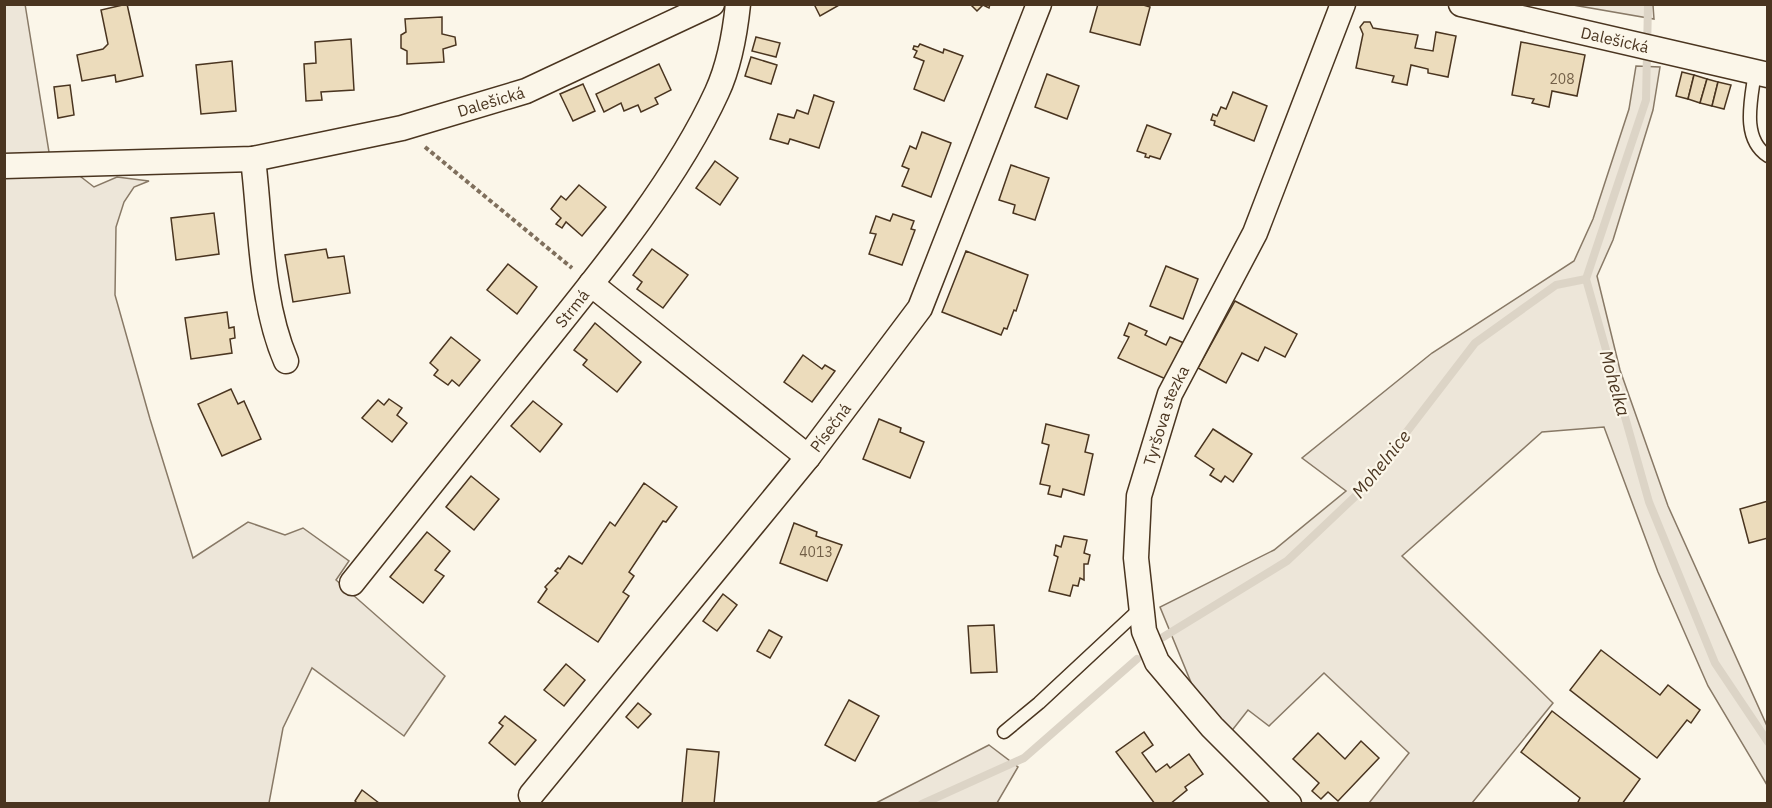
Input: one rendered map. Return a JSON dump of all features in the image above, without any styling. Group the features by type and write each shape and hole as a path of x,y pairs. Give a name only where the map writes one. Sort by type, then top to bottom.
{"street":[{"name":"Dalešická","path":"4,166 254,159 402,128 526,92 712,4"},
{"name":"Strmá","path":"352,583 591,284 657,192 699,128 718,91 735,31 738,4"},
{"name":"Písečná","path":"531,795 808,457 920,308 1039,4"},
{"name":"Tyršova stezka","path":"1288,804 1212,728 1157,662 1144,631 1136,558 1139,496 1170,394 1255,233 1343,4"},
{"name":"Dalešická","path":"1461,4 1761,73"},
{"path":"254,159 270,312 277,340 286,361"},
{"path":"591,284 808,457"}],"lane":[{"path":"1761,73 1750,124 1756,144 1767,156"},
{"path":"1004,732 1039,703 1142,607"}],"path":[{"path":"402,128 591,284"}],"shaded area":[{"path":"25,4 49,152 94,187 117,177 149,181 134,187 124,202 116,227 115,295 193,558 248,522 285,535 303,528 349,561 336,580 445,676 404,736 312,668 283,728 269,803 5,804 4,5"},
{"path":"1573,5 1653,5 1654,19"},
{"path":"1636,66 1660,67 1653,110 1613,240 1597,276 1620,370 1668,506 1767,726 1767,785 1708,686 1658,572 1604,427 1542,432 1402,556 1553,703 1472,803 1369,803 1409,753 1324,673 1269,726 1248,710 1230,733 1195,692 1160,607 1274,550 1346,491 1302,458 1432,353 1574,261 1593,219 1629,109"},
{"path":"989,745 1018,767 997,803 876,803"}],"building":[{"path":"127,4 143,76 116,82 115,75 82,81 77,55 103,49 108,44 101,10"},
{"path":"814,4 841,4 820,16"},
{"path":"970,4 990,4 989,8 983,5 977,11"},
{"path":"1098,4 1140,4 1150,7 1140,45 1090,32"},
{"path":"442,17 442,34 455,37 456,45 443,49 444,62 407,64 407,51 401,48 401,35 406,32 405,19"},
{"path":"1364,22 1370,22 1373,28 1418,35 1415,48 1433,51 1436,32 1456,36 1448,77 1428,73 1428,69 1411,65 1407,85 1392,82 1394,76 1356,68 1363,34 1360,27"},
{"path":"756,37 780,43 776,57 752,51"},
{"path":"351,39 354,90 321,92 322,100 306,101 304,64 316,63 315,42"},
{"path":"1521,42 1585,55 1577,96 1552,91 1549,107 1532,103 1534,99 1512,95"},
{"path":"920,44 943,53 944,49 963,56 944,101 914,89 924,61 914,57 917,51 913,49 914,46 918,47"},
{"path":"751,57 777,65 771,84 745,76"},
{"path":"232,61 236,111 201,114 196,65"},
{"path":"659,64 671,90 655,98 658,104 641,112 638,105 624,111 621,103 604,112 596,94"},
{"path":"1682,72 1694,75 1688,99 1676,96"},
{"path":"1047,74 1079,86 1067,119 1035,107"},
{"path":"1694,75 1707,79 1700,103 1688,99"},
{"path":"1707,79 1718,82 1712,106 1700,103"},
{"path":"1718,82 1731,85 1724,109 1712,106"},
{"path":"583,84 595,111 573,121 560,94"},
{"path":"70,85 74,115 58,118 54,87"},
{"path":"1233,92 1267,106 1254,141 1214,125 1215,121 1211,120 1213,114 1217,116 1221,107 1226,109"},
{"path":"814,95 834,102 819,148 790,139 788,144 770,139 778,114 794,118 797,110 808,114"},
{"path":"1147,125 1171,134 1160,159 1145,157 1146,154 1137,151"},
{"path":"922,132 951,143 931,197 902,186 909,169 902,166 910,146 916,149"},
{"path":"715,161 738,178 720,205 696,188"},
{"path":"1011,165 1049,178 1035,220 1013,213 1015,205 999,200"},
{"path":"579,185 606,207 582,236 566,222 562,228 556,224 561,218 551,209 561,196 566,200"},
{"path":"214,213 219,254 176,260 171,218"},
{"path":"893,214 914,221 911,229 915,230 902,265 869,254 876,234 870,233 876,216 890,221"},
{"path":"326,249 328,258 344,256 350,293 293,302 285,255"},
{"path":"652,249 688,275 663,308 637,289 642,282 633,275"},
{"path":"966,251 1028,275 1016,311 1014,310 1007,329 1004,328 1001,335 942,312"},
{"path":"508,264 537,287 517,314 487,290"},
{"path":"1166,266 1198,279 1183,319 1150,306"},
{"path":"1235,301 1297,334 1285,357 1265,347 1258,361 1242,353 1226,383 1198,368"},
{"path":"227,312 229,328 234,327 235,338 230,339 232,353 191,359 185,318"},
{"path":"595,323 641,362 617,392 583,365 587,360 574,350"},
{"path":"1129,323 1147,331 1145,335 1166,345 1170,337 1184,343 1168,380 1118,358 1129,337 1124,335"},
{"path":"451,337 480,360 459,386 452,380 448,385 434,375 438,370 430,363"},
{"path":"803,355 822,369 825,365 835,371 812,402 784,382"},
{"path":"231,389 238,404 244,401 261,439 222,456 198,404"},
{"path":"389,399 402,408 397,415 407,423 392,442 362,418 378,400 384,405"},
{"path":"533,401 562,424 540,452 511,426"},
{"path":"879,419 901,428 900,432 924,442 910,478 863,459"},
{"path":"1046,424 1089,435 1085,452 1093,454 1084,495 1063,489 1061,497 1048,494 1050,486 1040,484 1049,445 1042,443"},
{"path":"1213,429 1252,454 1233,482 1225,476 1221,482 1210,475 1214,469 1195,456"},
{"path":"471,476 499,499 474,530 446,507"},
{"path":"644,483 677,507 666,522 663,521 629,572 634,576 623,592 629,596 598,642 538,602 547,589 545,587 558,573 555,571 560,569 569,556 582,564 610,522 615,526"},
{"path":"1768,501 1768,538 1749,543 1740,509"},
{"path":"794,523 817,532 816,536 842,545 827,581 780,563"},
{"path":"427,532 450,551 435,570 444,576 423,603 390,577"},
{"path":"1064,536 1087,540 1084,553 1090,555 1088,564 1084,564 1084,580 1080,578 1078,586 1073,585 1070,596 1049,591 1058,557 1054,555 1056,545 1061,547"},
{"path":"723,594 737,605 717,631 703,621"},
{"path":"994,625 997,672 971,673 968,626"},
{"path":"769,630 782,637 770,658 757,651"},
{"path":"1601,650 1660,695 1668,685 1700,710 1691,723 1687,720 1657,758 1570,690"},
{"path":"566,664 585,680 564,706 544,690"},
{"path":"849,700 879,716 855,761 825,745"},
{"path":"638,703 651,714 638,728 626,717"},
{"path":"1552,711 1640,779 1622,804 1580,804 1578,802 1580,798 1521,752"},
{"path":"505,716 536,740 515,765 489,743 503,726 499,723"},
{"path":"1144,732 1153,745 1142,753 1156,772 1167,764 1170,768 1189,754 1203,774 1185,787 1187,790 1170,804 1155,804 1116,752"},
{"path":"1318,733 1345,759 1361,741 1379,758 1338,801 1328,792 1321,799 1312,791 1319,783 1293,759"},
{"path":"687,749 719,752 714,804 682,804"},
{"path":"362,790 379,803 358,804 355,801"}],"waterway":[{"name":"Mohelka","path":"1648,4 1646,100 1586,279 1649,502 1715,663 1768,742"},
{"name":"Mohelnice","path":"1160,639 1287,561 1362,490 1475,343 1556,285 1586,279"},
{"name":"Mohelnice","path":"922,804 1024,758 1137,659"}]}
